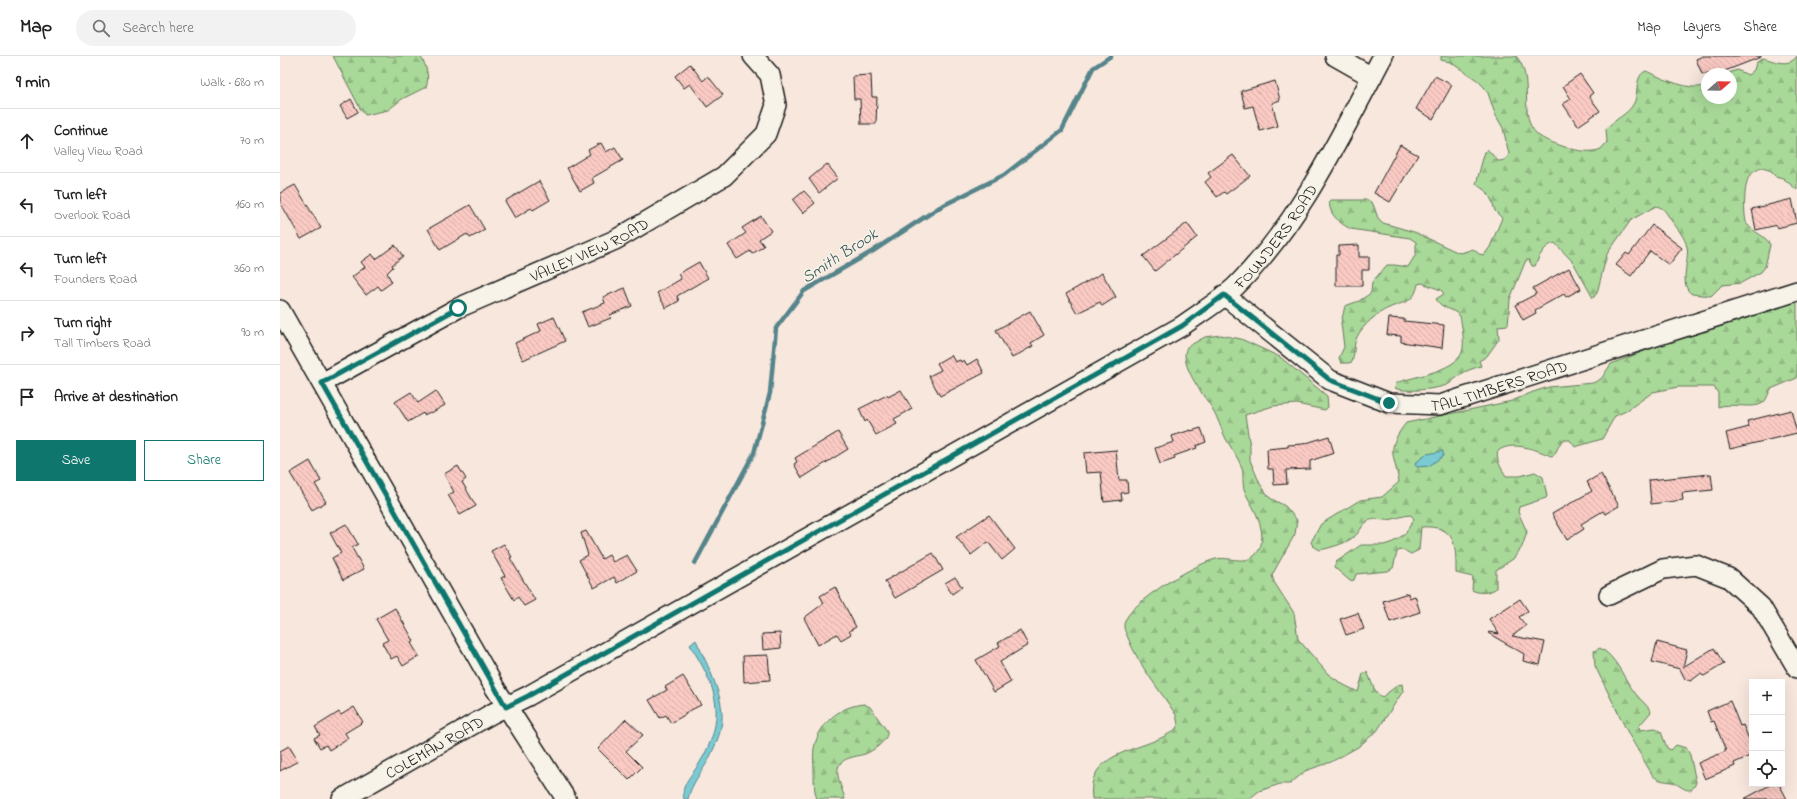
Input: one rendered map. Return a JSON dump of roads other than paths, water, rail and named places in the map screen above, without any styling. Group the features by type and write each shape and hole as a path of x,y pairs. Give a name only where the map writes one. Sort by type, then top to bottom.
{"street":[{"name":"VALLEY VIEW ROAD","path":"322,383 458,308 615,240 724,176 766,134 776,105 770,75 753,56"},
{"path":"1335,56 1372,77"},
{"name":"FOUNDERS ROAD","path":"506,707 528,696 1175,330 1235,287 1284,230 1319,174 1383,56"},
{"name":"TALL TIMBERS ROAD","path":"1224,295 1330,380 1389,403 1440,405 1797,291"},
{"path":"280,310 506,707 566,799"},
{"path":"1610,595 1663,569 1696,565 1729,578 1761,607 1797,668"},
{"name":"COLEMAN ROAD","path":"342,799 506,707"}],"water":[{"path":"1443,451 1443,456 1429,466 1417,467 1415,465 1415,463 1427,454"},
{"path":"696,640 719,694 722,717 719,735 709,759 694,783 688,799 684,799 683,794 685,785 708,747 714,732 716,717 716,703 707,675 690,645"}],"waterway":[{"name":"Smith Brook","path":"695,563 754,453 770,393 776,328 804,291 873,251 940,207 1004,175 1062,130 1093,68 1111,56"}]}
